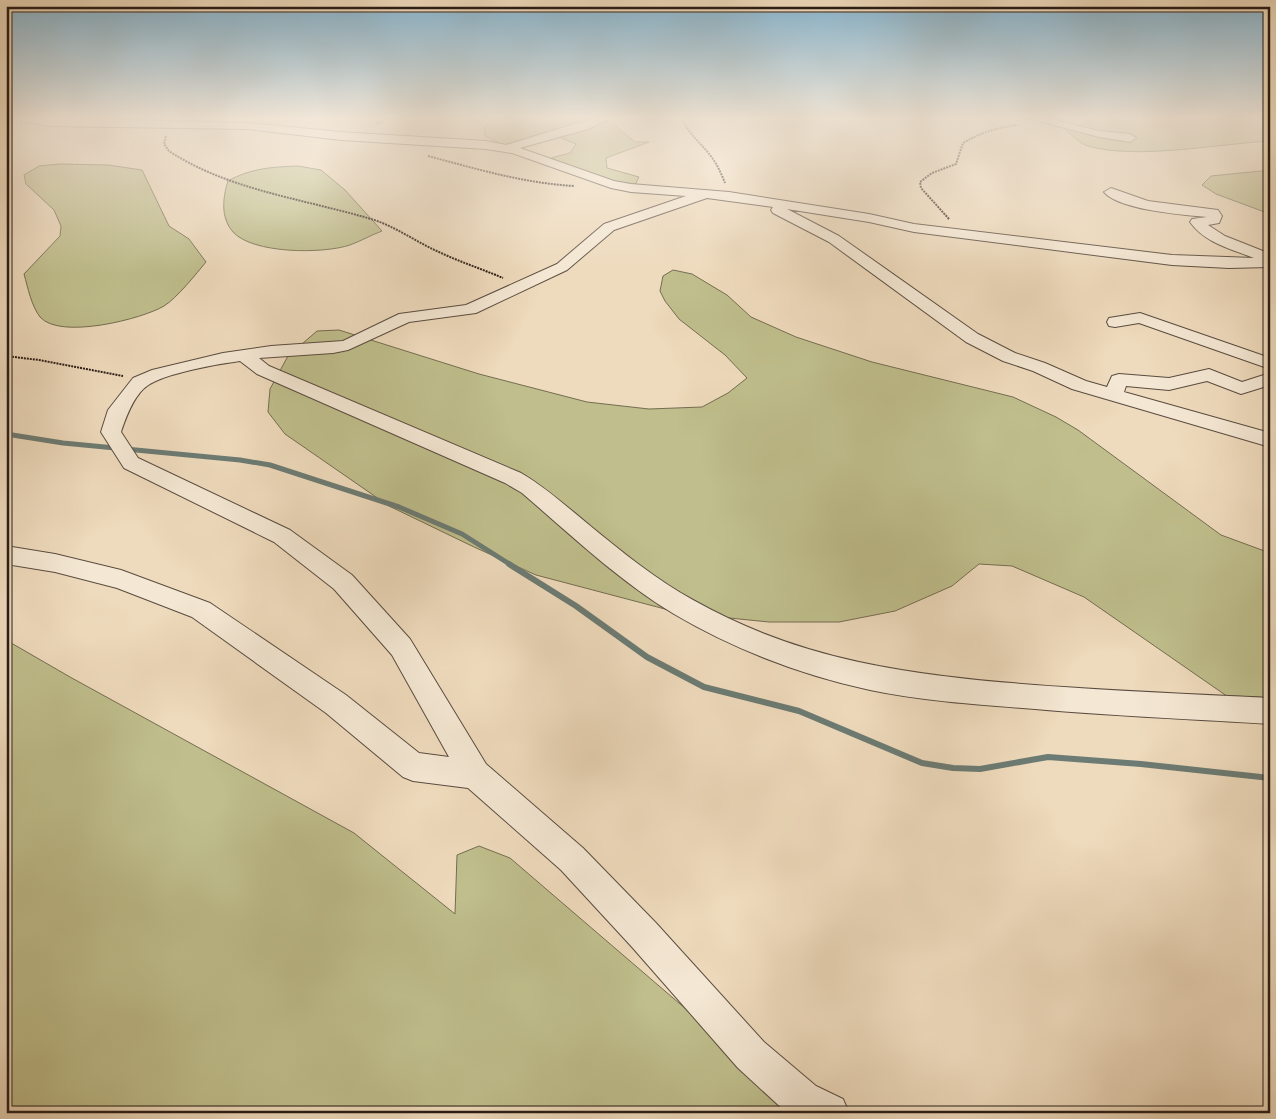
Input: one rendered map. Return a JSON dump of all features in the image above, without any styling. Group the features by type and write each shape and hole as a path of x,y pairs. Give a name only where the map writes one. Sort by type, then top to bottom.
{"street":[{"path":"569,169 611,184 652,190 759,200 869,218 914,228 1172,260 1229,263 1270,260"},
{"path":"1111,192 1122,199 1163,208 1213,213 1215,216 1214,220 1197,222 1217,239 1270,260"},
{"path":"706,194 609,228 562,267 470,309 453,313 405,318 348,345 333,348 282,349 244,355 158,374 140,382 118,410 111,432 131,463 282,536 343,582 401,647 475,774 572,859 644,935 751,1055 802,1100 829,1113"},
{"path":"759,200 834,239 972,338 1009,357 1039,367 1079,385 1270,440"},
{"path":"1115,322 1140,318 1270,364"},
{"path":"244,355 262,370 512,478 530,488 626,567 681,606 729,632 792,656 796,660 871,678 974,692 1087,701 1270,711"},
{"path":"1114,395 1119,380 1169,384 1209,374 1241,388 1270,379"},
{"path":"1248,386 1270,400"},
{"path":"6,555 55,563 121,580 200,610 336,704 413,767 475,774"}],"path":[{"path":"206,169 273,195 372,219 390,226 439,252 521,287"},
{"path":"476,169 543,184 572,186 611,184"},
{"path":"719,169 729,196"},
{"path":"940,169 923,177 920,182 921,188 948,215 950,221 940,230"},
{"path":"6,356 112,373 140,382"}],"shaded area":[{"path":"34,169 142,170 169,226 189,239 206,262 175,297 164,306 153,311 101,325 65,327 50,324 40,317 37,312 24,274 60,236 61,226 54,210 26,184 24,175"},
{"path":"264,169 321,170 345,190 382,231 350,245 306,251 256,245 243,239 233,232 226,220 224,200 228,181"},
{"path":"577,169 611,169 639,177 635,185 598,178"},
{"path":"1261,171 1270,172 1270,214 1216,194 1202,185 1211,176"},
{"path":"673,270 692,274 727,295 751,317 796,337 872,362 1013,397 1056,417 1078,430 1221,535 1270,553 1270,726 1084,597 1012,566 979,564 952,586 895,611 839,622 769,622 680,613 536,575 389,506 285,434 268,412 270,389 288,356 317,331 339,330 479,374 587,402 649,409 702,407 728,393 747,378 725,355 679,319 665,301 660,291 663,276"},
{"path":"6,640 354,833 455,914 457,855 479,846 510,858 807,1113 6,1113"}],"waterway":[{"path":"6,434 63,443 240,460 270,465 399,507 462,534 511,565"},
{"path":"509,564 576,606 647,657 704,687 799,711 922,763 953,768 980,769 1048,757 1141,764 1270,778"}]}
